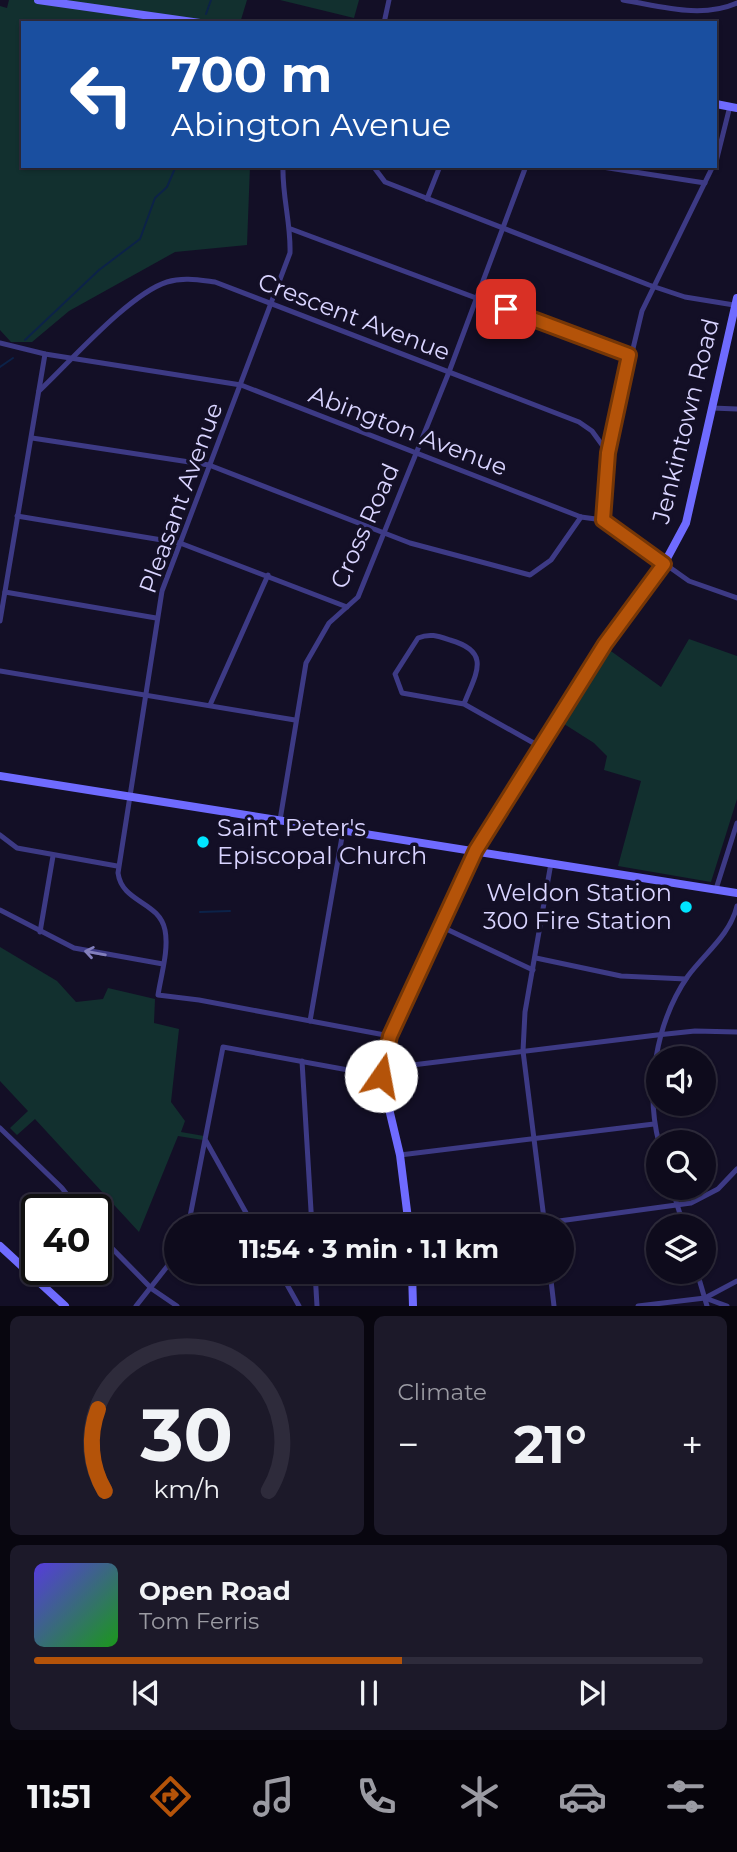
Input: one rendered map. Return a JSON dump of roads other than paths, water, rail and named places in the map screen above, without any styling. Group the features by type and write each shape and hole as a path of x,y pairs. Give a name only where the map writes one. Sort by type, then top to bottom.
{"street":[{"path":"38,0 186,21"},
{"path":"384,21 389,0"},
{"path":"624,0 693,11 714,10 737,3"},
{"path":"717,158 734,107"},
{"name":"Pleasant Avenue","path":"117,866 162,591 290,253 291,229 284,190 284,168"},
{"path":"374,168 385,182 655,287 685,296 735,301"},
{"path":"427,199 439,168"},
{"name":"Cross Road","path":"280,820 306,663 329,623 358,597 449,372 525,168"},
{"path":"609,168 705,183"},
{"path":"603,520 608,453 629,355 642,311 713,168"},
{"path":"291,229 629,355"},
{"name":"Crescent Avenue","path":"40,391 141,295 170,281 187,279 215,282 579,422 592,430 608,453"},
{"name":"Jenkintown Road","path":"407,1214 400,1155 380,1071 390,1036 476,850 605,644 664,564 685,523 735,301"},
{"name":"Abington Avenue","path":"0,343 45,354 241,384 581,517 603,520 689,581 737,598"},
{"path":"0,621 33,438 45,354"},
{"path":"710,408 737,409"},
{"path":"33,438 209,465 410,543 530,575 551,560 581,517"},
{"path":"17,516 180,543 347,607"},
{"path":"210,705 268,575"},
{"path":"5,592 156,618"},
{"path":"464,704 478,666 475,653 466,645 433,635 418,638 397,668 396,683 402,693 464,704 539,746"},
{"path":"0,671 295,720"},
{"path":"0,776 737,893"},
{"path":"716,889 737,823"},
{"path":"310,1021 343,831"},
{"path":"0,835 17,848 117,866 119,881 126,892 153,909 165,927 158,995 390,1036"},
{"path":"40,932 53,856"},
{"path":"544,1214 523,1051 525,1012 551,863"},
{"path":"656,1130 654,1076 661,1034 686,979 729,929 737,906"},
{"path":"0,910 74,948 163,964"},
{"path":"440,926 533,970"},
{"path":"536,958 621,976 686,979"},
{"path":"191,1214 223,1047 370,1074 388,1068 661,1034 737,1032"},
{"path":"302,1061 311,1214"},
{"path":"400,1155 654,1124"},
{"path":"0,1128 67,1194"},
{"path":"206,1141 247,1214"},
{"path":"574,1221 678,1207 706,1197 737,1169"},
{"path":"676,1200 680,1214"},
{"path":"112,1249 152,1289 177,1306"},
{"path":"2,1251 65,1306"},
{"path":"136,1306 164,1272"},
{"path":"638,1306 705,1298 737,1281"},
{"path":"287,1284 299,1306"},
{"path":"316,1284 317,1306"},
{"path":"412,1284 413,1306"},
{"path":"551,1284 554,1306"},
{"path":"701,1284 707,1306"},
{"path":"705,1298 727,1306"}],"waterway":[{"path":"206,14 211,0"},
{"path":"25,340 99,270 140,239 155,198 167,187 175,168"},
{"path":"0,367 13,358"},
{"path":"200,912 230,911"}],"place":[{"name":"Saint Peter's Episcopal Church","path":"203,842"},
{"name":"Weldon Station 300 Fire Station","path":"686,907"}]}
